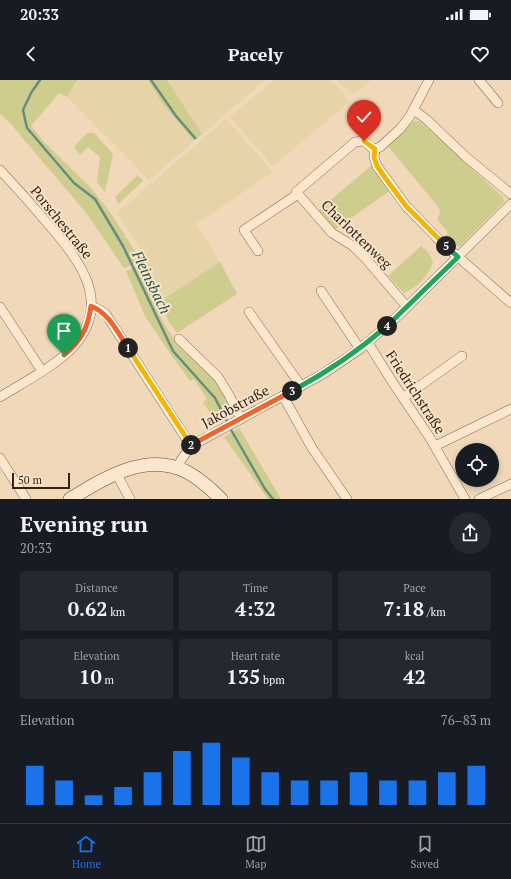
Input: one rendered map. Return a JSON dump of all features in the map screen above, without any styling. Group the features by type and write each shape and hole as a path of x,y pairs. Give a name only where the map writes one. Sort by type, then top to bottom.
{"street":[{"path":"375,149 380,147 406,123 429,80"},
{"path":"479,80 498,103"},
{"path":"414,110 426,119 466,157 511,194"},
{"path":"244,230 298,194 296,192 356,142 364,141 375,149"},
{"path":"375,149 374,157 377,166 406,206 441,242 511,303"},
{"name":"Porschestraße","path":"0,170 24,196 74,257 88,281 91,294 91,306 87,325 78,341 64,355 42,371 0,397"},
{"name":"Charlottenweg","path":"298,194 332,233 353,246 366,259 407,307"},
{"name":"Jakobstraße","path":"178,468 183,457 191,446 323,374 368,343 399,315 511,204"},
{"path":"239,222 258,251"},
{"path":"321,291 360,349"},
{"path":"91,306 105,313 191,446"},
{"path":"0,307 42,371"},
{"path":"249,312 301,386"},
{"path":"179,339 218,377 239,420"},
{"name":"Friedrichstraße","path":"368,343 435,446 465,499"},
{"path":"403,398 462,356"},
{"path":"283,396 312,448 347,499"},
{"path":"435,446 511,409"},
{"path":"0,458 26,499"},
{"path":"70,499 116,473 134,467 151,464 178,468 196,478 221,499"},
{"path":"116,473 130,499"},
{"path":"479,499 511,484"}],"shaded area":[{"path":"0,80 77,80 67,97 59,93 31,126 45,143 90,187 110,212 141,261 124,268 87,214 10,123 0,114"},
{"path":"77,80 148,80 162,103 194,141 149,180 67,97"},
{"path":"148,80 167,80 202,134 194,141 162,103"},
{"path":"167,80 265,80 202,134"},
{"path":"274,80 329,80 342,92 349,102 273,166 230,117"},
{"path":"337,80 371,80 353,95"},
{"path":"226,119 273,172 196,224 220,262 161,301 139,246 117,213"},
{"path":"414,121 419,121 503,197 504,202 460,246 453,246 445,238 448,232 437,219 440,214 439,208 387,145"},
{"path":"87,133 94,133 113,154 105,192 97,182 100,157 88,147 80,155 74,147"},
{"path":"373,164 391,190 334,230 317,212"},
{"path":"138,175 143,181 118,204 115,197"},
{"path":"421,246 428,252 433,262 422,280 414,288 404,293 388,276"},
{"path":"220,262 237,294 177,333 168,321 161,301"},
{"path":"141,265 156,307 168,330 184,350 215,379 222,391 232,415 217,424 203,402 207,399 194,379 190,381 145,316 126,271"},
{"path":"239,428 281,499 268,499 224,437"}],"waterway":[{"name":"Fleinsbach","path":"40,80 31,93 23,110 27,128 74,183 95,199 123,246 173,351 215,398 228,423"},
{"path":"151,80 176,116 195,138"},
{"name":"Fleinsbach","path":"230,428 265,489 273,499"}],"route":[{"path":"64,355 72,349 83,334 90,316 91,306 105,313 191,446 323,374 351,356 399,315 458,257 406,206 377,166 374,157 375,149 364,141"}]}
